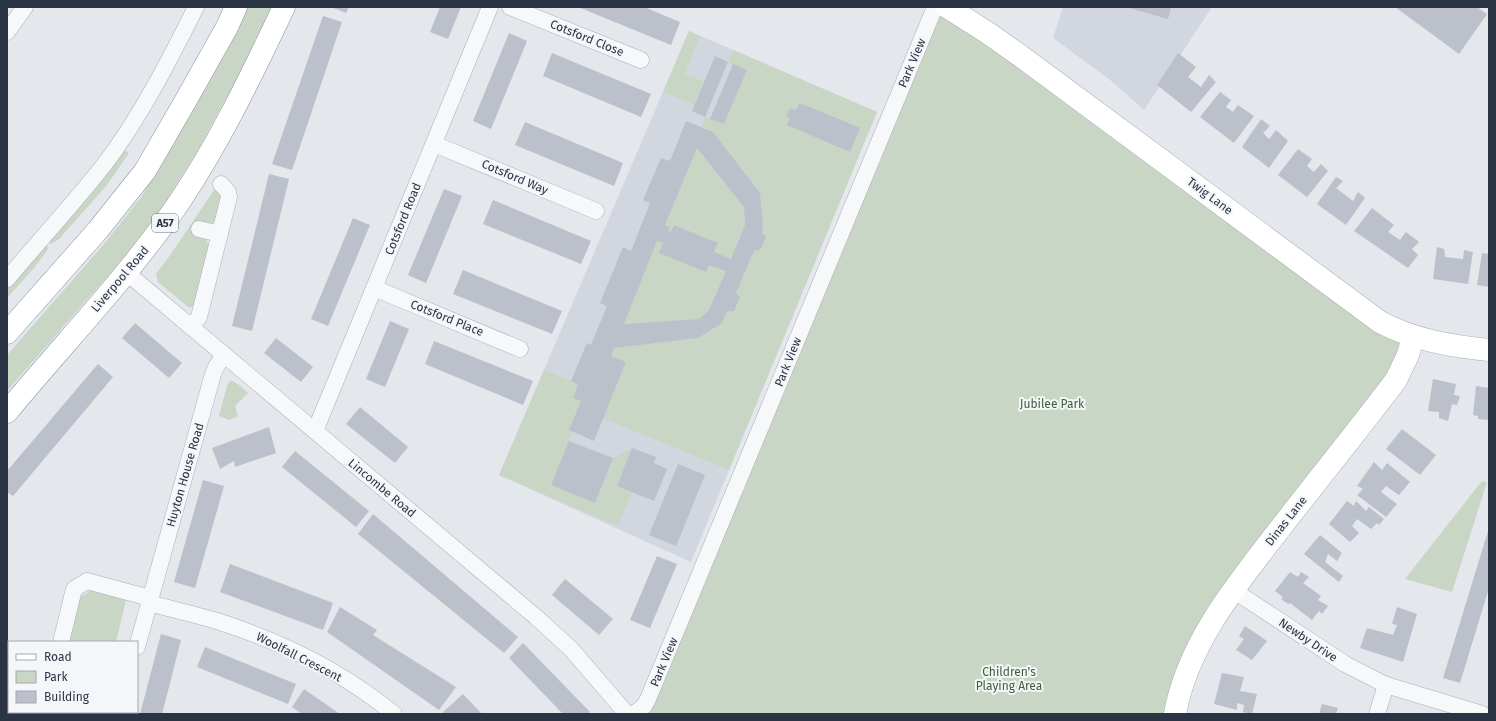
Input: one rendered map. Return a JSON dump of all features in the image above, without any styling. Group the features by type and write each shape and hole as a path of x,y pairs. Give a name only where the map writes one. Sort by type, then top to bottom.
{"main road":[{"path":"7,333 98,230 144,171 190,93 227,27 236,7"},
{"name":"Liverpool Road","path":"7,412 127,273 174,210 197,175 240,98 284,7"},
{"name":"Twig Lane","path":"947,7 1027,60 1365,312 1391,328 1413,337 1451,346 1489,350"},
{"name":"Dinas Lane","path":"1175,714 1178,700 1197,646 1233,590 1396,380 1408,355 1413,337"}],"street":[{"path":"7,279 104,165 119,144 147,99 196,7"},
{"name":"Cotsford Road","path":"315,431 490,7"},
{"name":"Cotsford Close","path":"510,7 641,60"},
{"name":"Park View","path":"634,714 644,706 648,698 935,7"},
{"path":"7,32 21,8"},
{"name":"Cotsford Way","path":"434,144 596,211"},
{"path":"192,326 199,317 229,197 228,192 221,184"},
{"path":"199,229 220,234"},
{"name":"Lincombe Road","path":"127,273 192,326 536,617 571,649 627,714"},
{"name":"Cotsford Place","path":"374,288 520,349"},
{"name":"Huyton House Road","path":"138,643 213,374 224,354"},
{"path":"61,641 74,589 87,581 149,600"},
{"name":"Newby Drive","path":"1233,590 1344,664 1386,685 1482,714"},
{"name":"Woolfall Crescent","path":"149,600 217,621 283,646 342,678 366,693 394,714"},
{"path":"1377,714 1386,685"}],"shaded area":[{"path":"1063,7 1212,7 1144,110 1109,79 1053,38"},
{"path":"689,31 877,112 691,562 499,475"}],"green space":[{"path":"247,7 272,7 259,38 199,148 160,211 120,262 7,391 7,355 104,244 142,196 177,137"},
{"name":"Jubilee Park","path":"935,7 1413,337 1197,646 1176,714 634,714"},
{"path":"689,31 700,36 685,74 704,81 694,105 663,92"},
{"path":"733,50 877,112 729,470 603,418 626,363 611,356 614,348 698,338 722,323 727,311 734,311 740,297 736,293 762,233 763,225 760,193 713,132 702,127 705,117 724,124 747,70 728,62"},
{"path":"697,148 744,207 745,225 709,310 699,319 624,324 657,241 663,243 659,253 707,272 718,243 674,225 671,232 668,231 670,227 665,225"},
{"path":"122,149 129,153 107,185 59,239 51,244 48,241"},
{"path":"216,187 223,195 217,221 208,225 196,223 193,235 206,239 210,248 195,305 188,307 158,282 156,274"},
{"path":"45,245 49,248 34,268 7,298 7,287"},
{"path":"544,370 578,384 573,397 581,401 570,430 573,432 551,485 613,458 632,448 617,486 632,492 618,526 499,475"},
{"path":"232,381 248,393 235,406 238,416 229,420 219,416 227,386 229,382"},
{"path":"1482,481 1487,482 1452,592 1405,579"},
{"path":"90,590 126,600 116,641 67,641 79,597 86,594"}],"building":[{"path":"331,7 349,7 346,13"},
{"path":"440,7 461,7 448,39 430,32"},
{"path":"578,7 644,7 680,22 671,45"},
{"path":"1171,7 1168,19 1129,8"},
{"path":"1395,7 1477,7 1487,14 1459,54"},
{"path":"323,16 342,22 292,170 272,164"},
{"path":"509,33 527,41 491,129 473,121"},
{"path":"552,53 651,94 641,117 543,76"},
{"path":"1178,53 1196,67 1188,77 1201,87 1209,75 1216,82 1191,112 1157,85"},
{"path":"715,56 728,62 705,117 692,111"},
{"path":"733,64 747,70 724,124 710,119"},
{"path":"1220,92 1231,100 1226,107 1233,112 1238,105 1254,116 1234,143 1200,117"},
{"path":"800,103 860,128 850,152 787,125 790,118 786,116 790,108 796,110"},
{"path":"1261,119 1270,126 1263,133 1269,139 1276,130 1288,141 1269,168 1242,147"},
{"path":"686,121 713,132 760,193 763,225 762,233 766,237 761,249 754,251 736,293 740,297 734,311 727,311 722,323 698,338 614,348 611,356 626,362 594,441 569,430 581,401 573,398 578,384 571,381 587,343 591,345 607,306 600,303 623,247 631,251 650,203 643,200 661,158 670,161","holes":["697,148 744,207 745,225 731,259 714,252 718,243 674,225 671,232 668,231 670,227 665,225","657,241 663,243 659,253 706,272 709,265 726,271 709,310 699,319 624,324"]},
{"path":"525,122 623,163 614,186 515,145"},
{"path":"1298,149 1312,159 1307,166 1314,172 1321,164 1328,171 1307,197 1278,175"},
{"path":"269,174 289,179 252,331 232,326"},
{"path":"1336,177 1343,181 1336,188 1353,201 1358,192 1365,198 1346,225 1317,204"},
{"path":"444,189 462,196 426,283 408,275"},
{"path":"493,200 591,241 581,264 483,224"},
{"path":"1372,208 1394,225 1388,232 1400,240 1406,232 1419,242 1412,249 1418,255 1408,268 1354,231"},
{"path":"353,218 370,225 328,326 311,319"},
{"path":"1437,247 1444,249 1445,257 1463,259 1464,250 1473,252 1468,284 1433,279"},
{"path":"1482,253 1489,254 1489,287 1477,285"},
{"path":"463,270 562,311 552,334 453,294"},
{"path":"390,321 409,329 385,387 366,379"},
{"path":"135,323 182,363 169,378 122,338"},
{"path":"276,338 313,367 301,382 264,353"},
{"path":"434,341 533,381 523,405 425,364"},
{"path":"98,364 113,377 13,496 7,492 7,471"},
{"path":"1433,379 1456,384 1454,395 1460,396 1457,405 1452,404 1448,421 1439,418 1439,412 1428,411"},
{"path":"1476,386 1489,388 1489,420 1478,419 1478,416 1473,415"},
{"path":"360,407 408,447 395,463 346,424"},
{"path":"269,427 276,453 235,467 234,461 220,469 212,448"},
{"path":"1402,429 1436,455 1420,475 1386,449"},
{"path":"569,441 613,458 595,503 551,485"},
{"path":"632,448 656,457 654,463 667,469 654,501 617,486"},
{"path":"295,451 369,511 356,527 282,467"},
{"path":"1374,462 1382,470 1387,463 1410,482 1399,495 1386,486 1381,492 1397,504 1386,517 1357,495 1363,489 1357,486"},
{"path":"678,464 705,475 676,546 649,535"},
{"path":"203,480 224,486 195,588 174,582"},
{"path":"1347,501 1354,506 1356,501 1366,511 1369,507 1384,519 1379,525 1377,523 1371,529 1357,519 1352,526 1359,533 1350,542 1329,524"},
{"path":"373,514 518,637 504,653 358,534"},
{"path":"1489,528 1489,588 1460,683 1443,678"},
{"path":"1320,535 1342,553 1337,561 1328,554 1325,562 1343,576 1339,582 1304,554"},
{"path":"657,556 677,564 650,628 630,620"},
{"path":"230,564 333,603 323,630 220,592"},
{"path":"1290,572 1298,577 1301,572 1309,577 1303,583 1321,596 1318,600 1328,606 1322,614 1319,611 1312,620 1290,603 1288,604 1281,599 1283,597 1275,591"},
{"path":"565,579 613,619 599,635 552,595"},
{"path":"340,607 377,630 373,635 456,687 439,710 327,632"},
{"path":"1397,607 1417,614 1403,662 1360,648 1367,628 1393,635 1397,625 1392,624"},
{"path":"1245,626 1267,641 1252,660 1236,650 1244,639 1239,636"},
{"path":"161,634 181,640 162,714 140,714"},
{"path":"523,643 590,712 587,714 563,714 509,658"},
{"path":"205,647 296,684 288,704 197,667"},
{"path":"1222,673 1244,677 1240,691 1257,694 1252,714 1243,712 1244,705 1237,703 1237,710 1214,704"},
{"path":"304,689 340,714 302,714 292,707"},
{"path":"463,694 482,714 444,714 443,712"},
{"path":"1322,704 1338,708 1336,714 1319,714"}],"park label":[{"name":"Children's Playing Area","path":"1009,679"}]}
